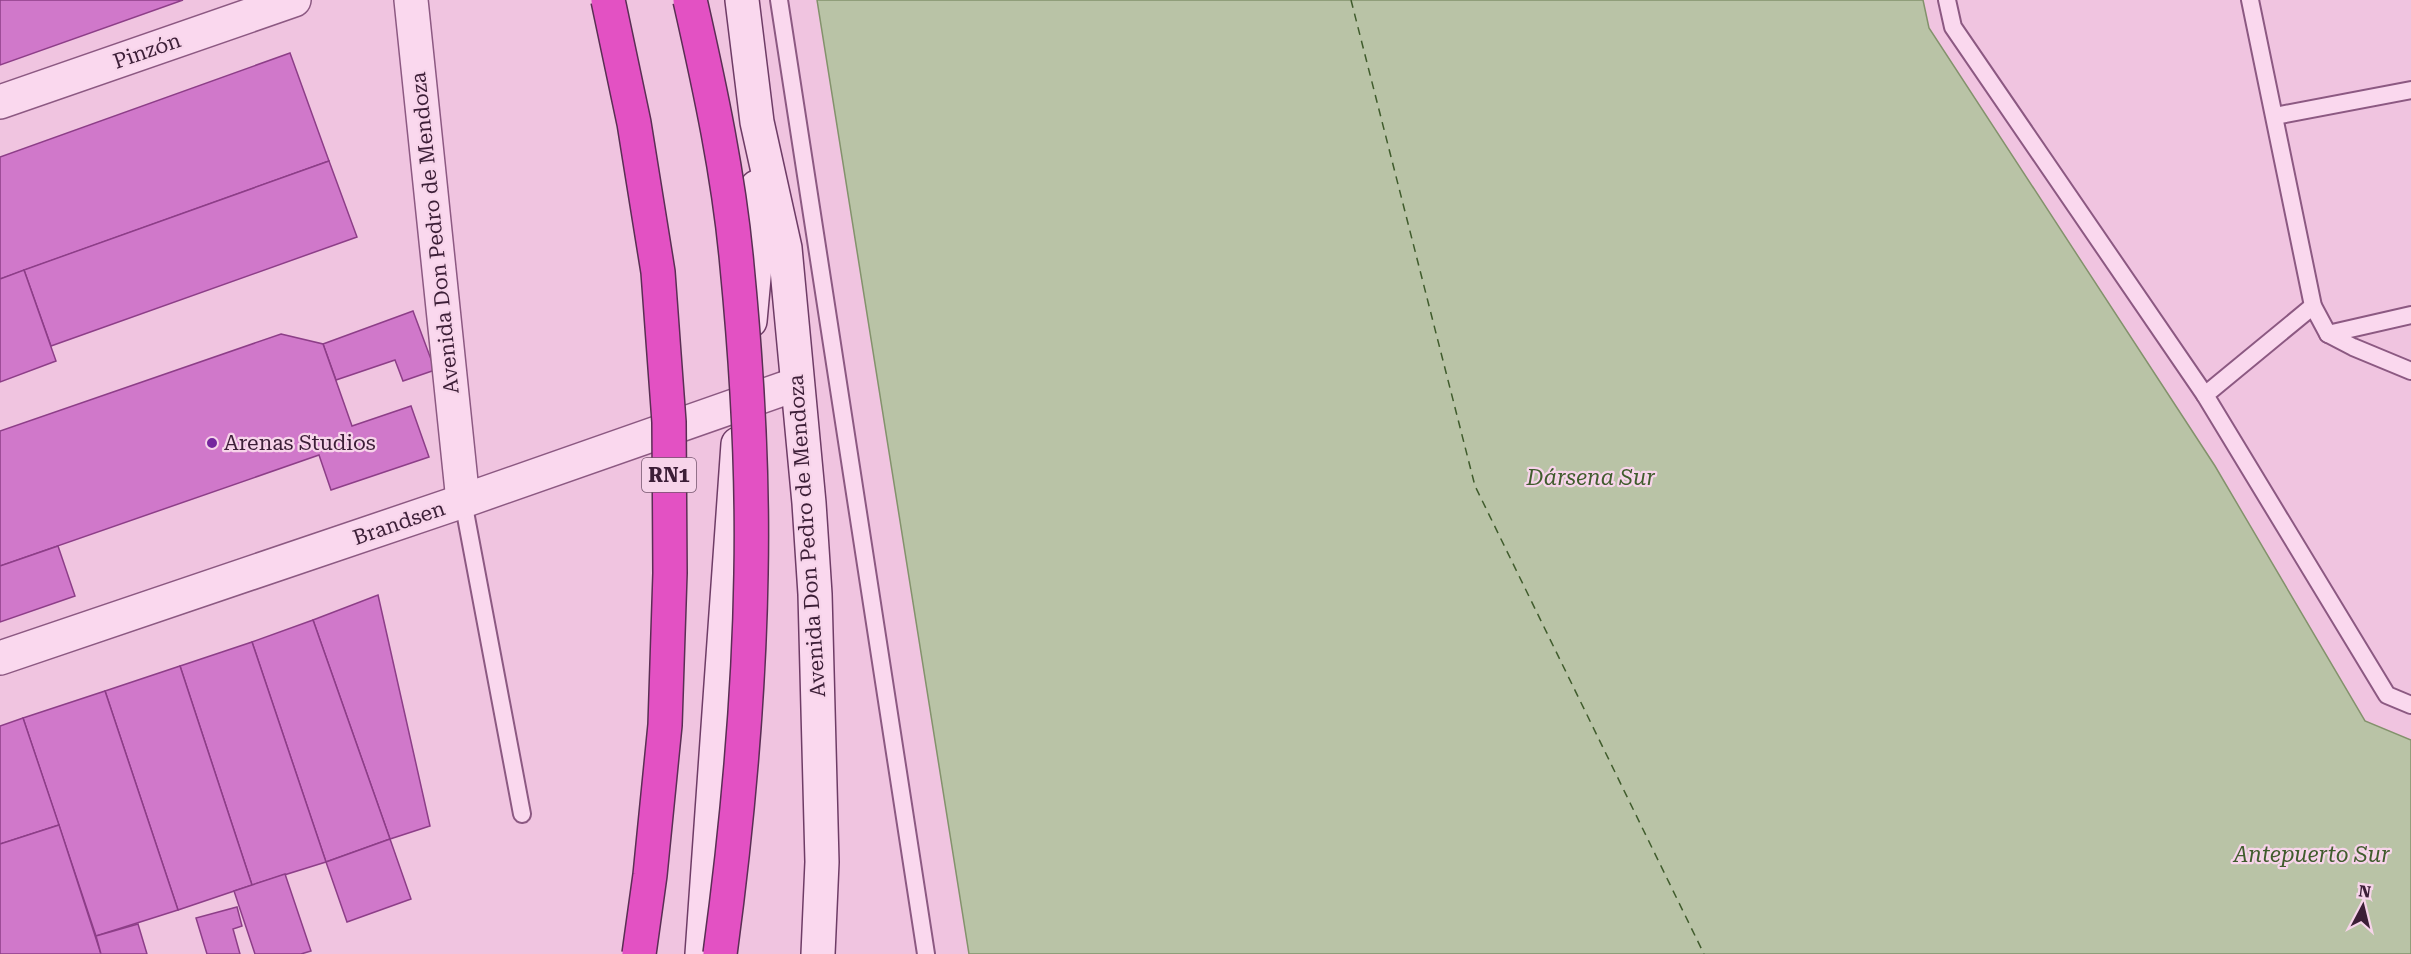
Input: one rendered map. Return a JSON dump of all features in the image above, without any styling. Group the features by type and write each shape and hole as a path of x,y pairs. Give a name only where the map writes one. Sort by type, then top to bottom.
{"highway":[{"name":"RN1","path":"608,0 634,123 658,272 669,422 670,573 664,725 650,875 639,954"},
{"path":"690,0 714,110 737,264 748,419 751,574 744,729 730,883 720,954"}],"main road":[{"name":"Pinzón","path":"0,102 294,0"},
{"name":"Avenida Don Pedro de Mendoza","path":"411,0 463,501"},
{"name":"Avenida Don Pedro de Mendoza","path":"742,0 757,122 784,248 809,503 815,605 822,862 818,954"},
{"name":"Avenida Don Pedro de Mendoza","path":"702,954 730,536 757,246 757,122"},
{"name":"Brandsen","path":"0,658 463,501 797,384"}],"lane":[{"path":"780,0 926,954"},
{"path":"1947,0 1953,27 2205,395 2387,695 2411,705"},
{"path":"2250,0 2313,306 2328,334 2353,347 2411,370"},
{"path":"2275,116 2411,90"},
{"path":"2205,395 2313,306"},
{"path":"2328,334 2411,315"},
{"path":"463,501 522,814"}],"water":[{"name":"Dársena Sur","path":"817,0 1923,0 1929,28 2215,466 2365,721 2411,740 2411,954 969,954"}],"building":[{"path":"0,0 183,0 0,65"},
{"path":"290,53 329,161 0,279 0,157"},
{"path":"329,161 357,237 51,346 24,270"},
{"path":"24,270 56,361 0,382 0,279"},
{"name":"Arenas Studios","path":"413,311 435,370 403,381 395,360 336,380 323,344"},
{"name":"Arenas Studios","path":"281,334 323,344 352,426 411,406 429,457 331,490 319,455 0,566 0,431"},
{"path":"58,546 75,596 0,622 0,566"},
{"path":"378,595 430,826 390,839 313,620"},
{"path":"313,620 390,839 326,862 252,642"},
{"path":"252,642 326,862 252,885 180,666"},
{"path":"180,666 252,885 178,910 105,691"},
{"path":"105,691 178,910 96,936 23,718"},
{"path":"23,718 59,825 0,844 0,726"},
{"path":"59,825 101,954 0,954 0,844"},
{"path":"390,839 411,899 347,922 326,862"},
{"path":"285,874 311,951 301,954 255,954 234,891"},
{"path":"237,907 242,926 233,929 240,954 207,954 196,918"},
{"path":"138,924 147,954 101,954 96,936"}],"ferry route":[{"path":"1351,0 1475,486 1704,954"}],"place":[{"name":"Arenas Studios","path":"212,443"}],"water label":[{"name":"Antepuerto Sur","path":"2312,854"}]}
